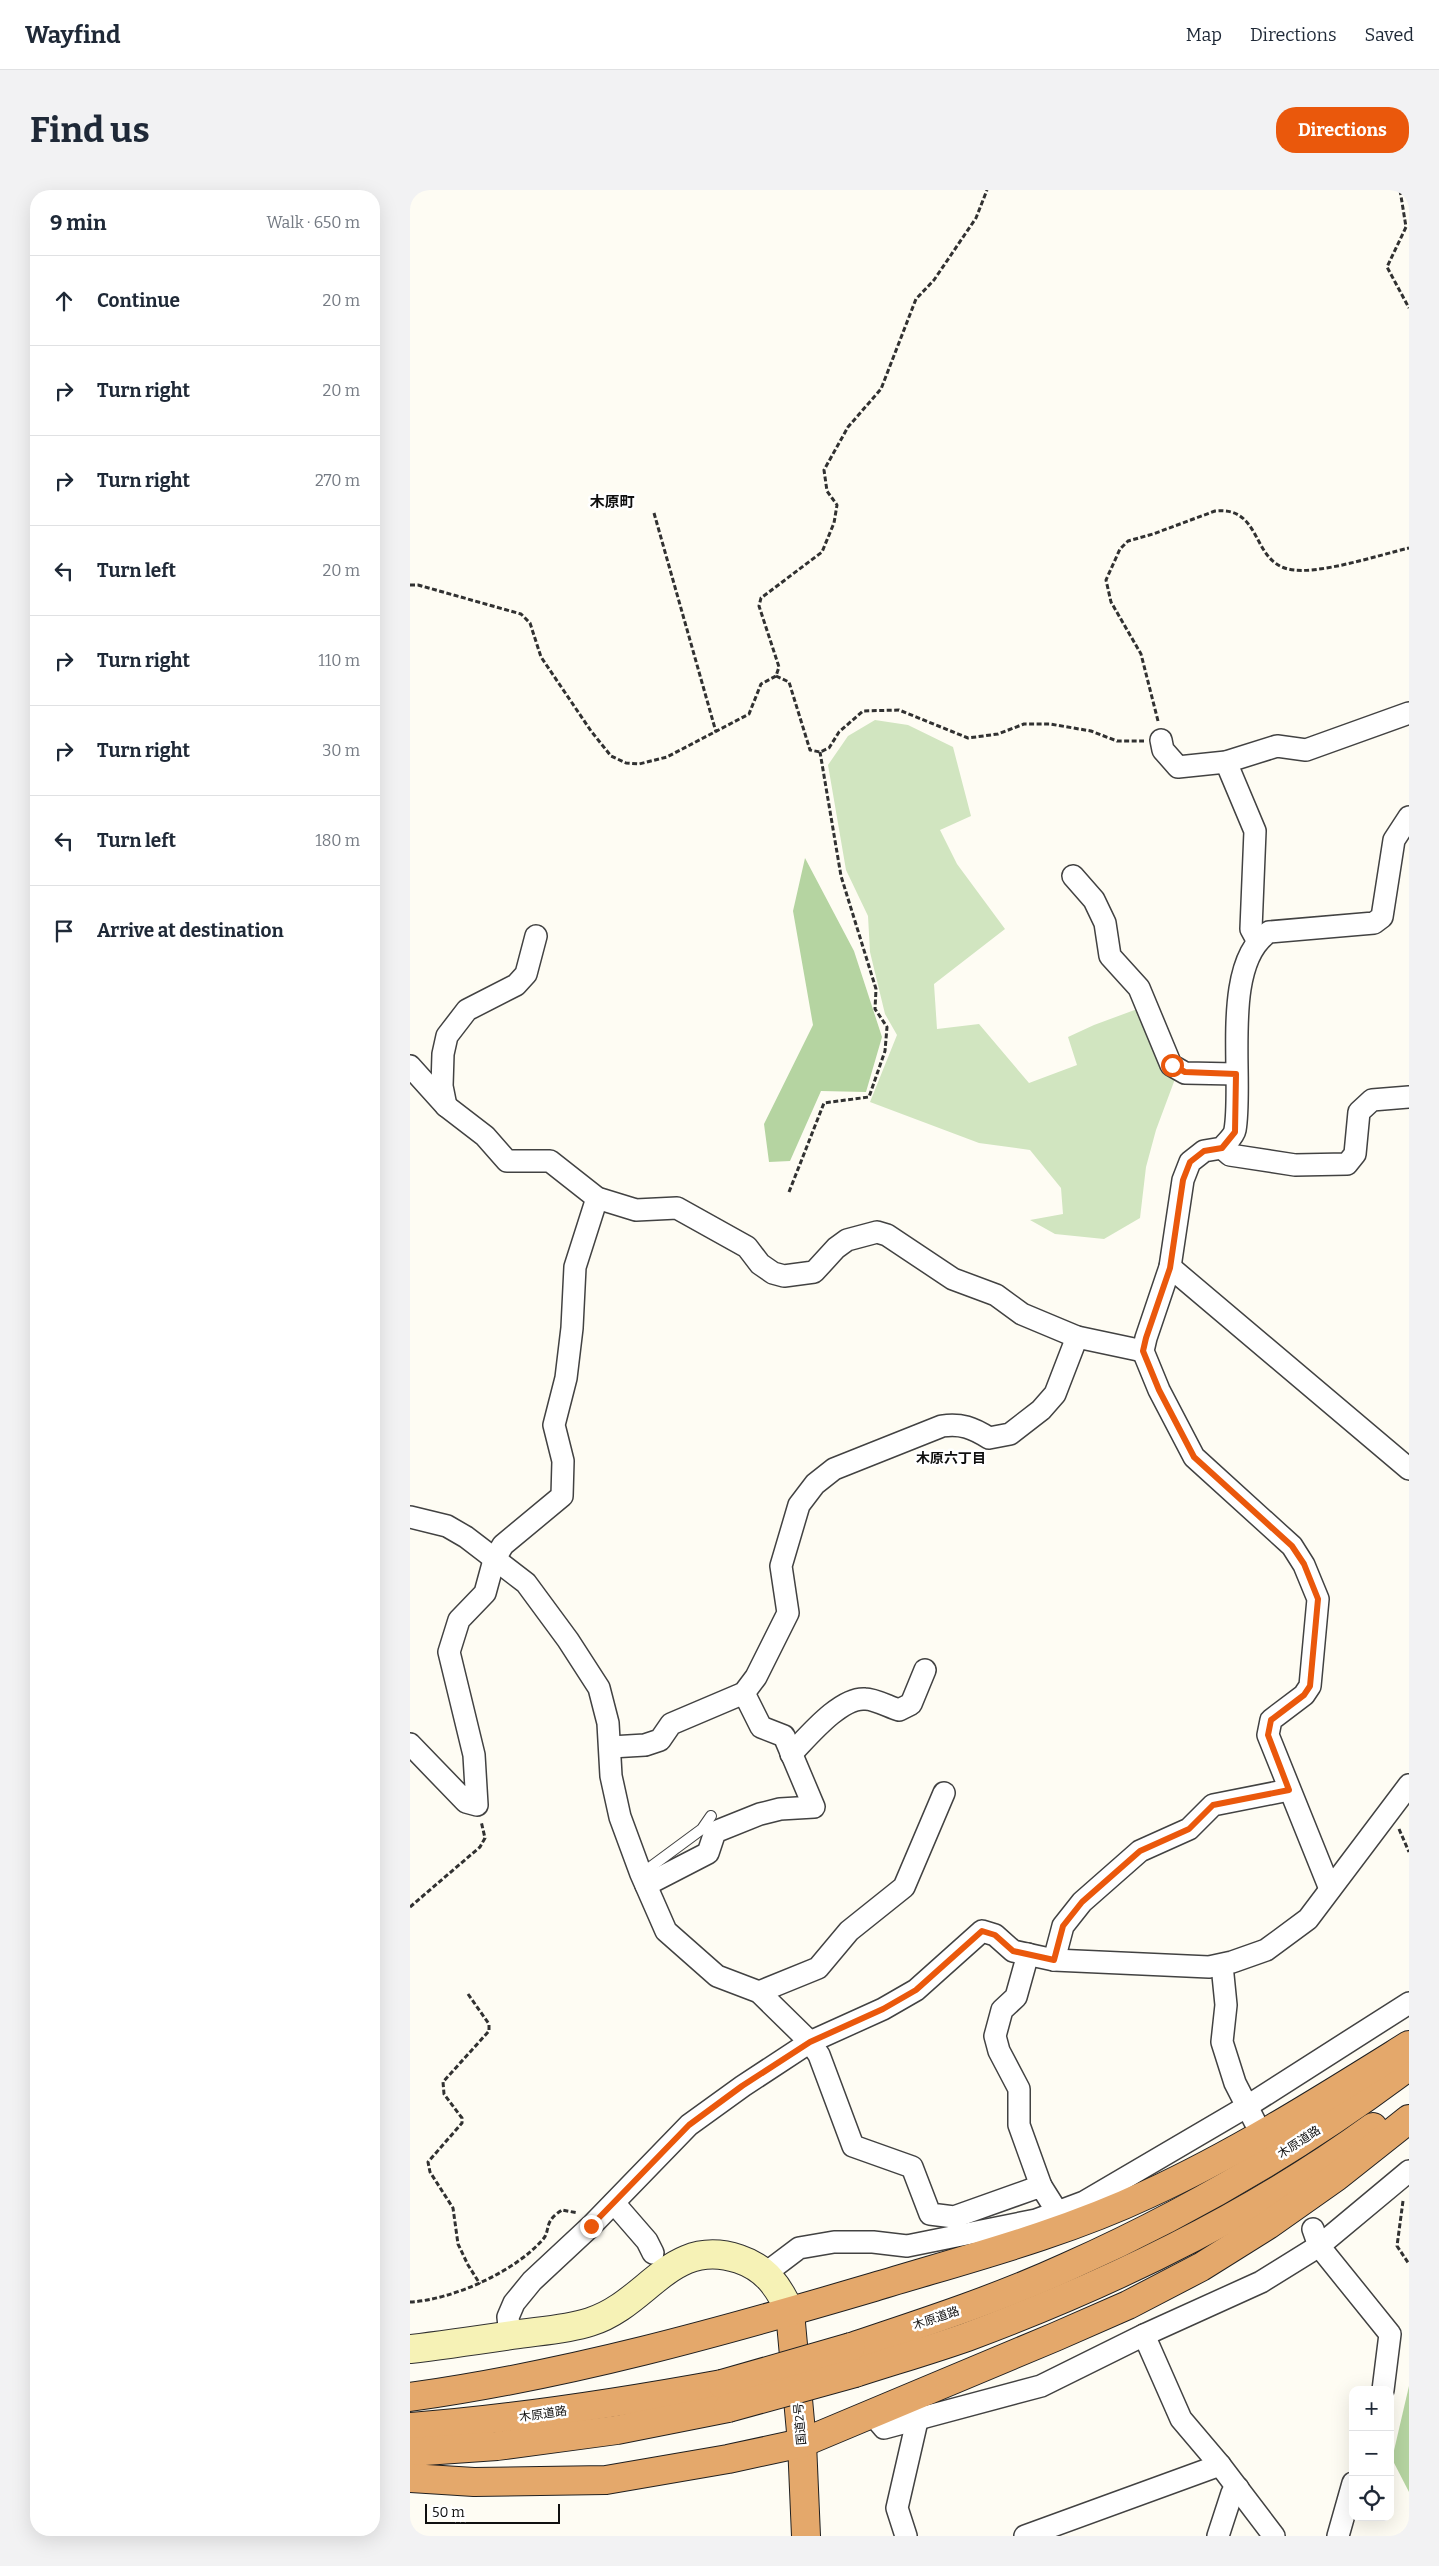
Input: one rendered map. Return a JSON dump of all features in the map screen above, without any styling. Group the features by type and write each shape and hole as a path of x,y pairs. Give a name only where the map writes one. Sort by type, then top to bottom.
{"highway":[{"path":"410,2397 564,2371 662,2347 790,2312 1079,2224 1212,2162 1409,2045"},
{"name":"木原道路","path":"853,2360 960,2310 1066,2268 1166,2220 1260,2168 1354,2107 1409,2066"},
{"name":"木原道路","path":"410,2452 497,2446 617,2430 725,2396 853,2360 966,2337 1077,2292 1172,2248 1271,2193 1370,2130 1409,2101"},
{"path":"410,2478 483,2482 606,2480 728,2459 802,2443 873,2415 1118,2309 1200,2267 1268,2225 1328,2182 1409,2119"},
{"name":"国道2号","path":"790,2312 802,2443 806,2536"},
{"name":"木原道路","path":"410,2427 494,2421 612,2404 725,2396"}],"street":[{"path":"1161,740 1163,750 1178,767 1226,762 1277,746 1306,750 1409,713"},
{"path":"1226,762 1255,831 1252,929 1257,940"},
{"path":"1330,1889 1268,1735 1271,1720 1304,1695 1310,1686 1318,1599 1304,1564 1292,1546 1194,1457 1159,1390 1143,1351 1170,1268 1183,1180 1190,1162 1204,1151 1222,1148 1235,1132 1237,1008 1244,973 1257,940 1269,932 1374,923 1382,917 1394,840 1409,817"},
{"path":"1073,876 1094,900 1105,923 1110,956 1139,988 1172,1065 1185,1072 1236,1074"},
{"path":"446,1106 442,1086 443,1054 448,1036 467,1010 516,985 526,974 536,936"},
{"path":"410,1066 446,1106 485,1136 507,1161 550,1161 597,1198 636,1210 677,1208 746,1247 760,1264 773,1272 784,1276 814,1272 836,1248 847,1240 877,1232 887,1236 953,1279 996,1295 1022,1314 1077,1337 1143,1351"},
{"path":"1222,1148 1230,1155 1295,1165 1347,1164 1355,1154 1359,1112 1372,1100 1409,1097"},
{"path":"410,1744 466,1802 477,1805 474,1755 449,1652 459,1620 485,1593 494,1560 503,1545 562,1496 563,1460 554,1425 566,1378 572,1328 575,1267 597,1198"},
{"path":"1170,1268 1409,1469"},
{"path":"611,1747 645,1745 660,1740 671,1724 744,1693 756,1677 788,1613 780,1566 799,1505 815,1484 834,1469 942,1426 957,1423 972,1428 989,1438 1010,1434 1041,1410 1055,1394 1077,1337"},
{"path":"410,1517 447,1526 466,1537 526,1583 568,1640 599,1688 608,1723 611,1747 611,1776 620,1816 643,1879 666,1931 716,1976 759,1992 810,2042 819,2055 852,2146 912,2167 930,2214 954,2217 1041,2186"},
{"path":"791,1754 835,1711 851,1702 865,1698 899,1710 911,1704 925,1670"},
{"path":"643,1879 708,1853 715,1832 760,1814 814,1807 784,1736 761,1727 744,1693"},
{"path":"510,2335 508,2317 514,2304 532,2281 591,2226 689,2125 742,2086 810,2042 883,2009 916,1990 982,1931 995,1935 1013,1951 1054,1960 1208,1967 1222,1965 1266,1950 1308,1918 1409,1784"},
{"path":"1054,1960 1063,1926 1082,1902 1140,1851 1189,1829 1213,1805 1289,1790"},
{"path":"759,1992 818,1968 849,1931 904,1887 944,1793"},
{"path":"1028,1954 1016,1997 1002,2010 995,2036 999,2051 1018,2089 1020,2125 1041,2186 1058,2213"},
{"path":"1222,1965 1226,2006 1222,2042 1235,2083 1251,2115"},
{"path":"766,2273 799,2248 834,2242 873,2242 907,2246 1036,2220 1058,2213 1084,2202 1251,2115 1409,2003"},
{"path":"873,2415 884,2428 917,2421 1041,2386 1144,2334 1261,2282 1316,2238 1406,2173"},
{"path":"614,2203 646,2241 653,2253"},
{"path":"1316,2238 1390,2334 1384,2386"},
{"path":"410,2349 562,2328 590,2322 617,2311 681,2261 702,2254 724,2254 748,2262 766,2273 781,2292 790,2312"},
{"path":"1144,2334 1181,2419 1220,2465 1274,2536"},
{"path":"906,2536 897,2508 917,2421"},
{"path":"1025,2536 1220,2465"},
{"path":"1218,2536 1232,2494 1238,2488"},
{"path":"1338,2536 1349,2496"}],"lane":[{"path":"643,1879 702,1829 711,1816"}],"path":[{"path":"410,585 418,585 521,614 530,623 541,657 611,756 626,763 639,764 668,756 749,714 761,684 776,676 779,667 759,606 761,598 822,552 834,523 837,505 827,491 824,470 848,427 881,389 916,299 934,280 976,218 987,190"},
{"path":"1400,190 1406,227 1387,267 1409,308"},
{"path":"776,676 789,682 810,750 820,752 829,748 839,732 863,711 900,710 968,738 998,734 1024,724 1050,724 1091,731 1117,741 1161,740 1157,715 1141,654 1111,602 1106,580 1120,549 1128,541 1153,534 1215,511 1224,510 1236,513 1252,525 1264,551 1277,564 1288,569 1310,570 1409,548"},
{"path":"654,513 716,732"},
{"path":"789,1192 824,1104 868,1096 884,1051 887,1028 875,1009 876,989 841,876 820,752"},
{"path":"410,1907 480,1847 485,1838 477,1805"},
{"path":"468,1994 489,2024 489,2031 443,2082 444,2094 462,2118 462,2123 428,2162 430,2172 453,2208 458,2244 480,2284"},
{"path":"1406,2173 1397,2246 1409,2264"},
{"path":"410,2302 454,2294 480,2284 524,2255 545,2237 551,2219 562,2210 578,2212 591,2226"}],"green space":[{"path":"875,720 908,725 953,747 971,816 940,830 957,864 1005,929 934,984 937,1029 979,1024 1029,1083 1077,1065 1068,1037 1140,1008 1175,1079 1156,1130 1146,1167 1140,1218 1104,1239 1055,1234 1030,1220 1063,1214 1061,1188 1030,1150 979,1143 870,1102 897,1035 885,1014 870,952 868,916 846,870 828,765 848,736"},
{"path":"805,858 854,951 882,1037 866,1092 821,1091 790,1161 769,1162 764,1124 813,1025 793,911"},
{"path":"1409,2386 1409,2492 1394,2463 1394,2450"}],"district":[{"name":"木原町","path":"612,502"},
{"name":"木原六丁目","path":"951,1458"}],"route":[{"path":"591,2226 689,2125 742,2086 810,2042 883,2009 916,1990 982,1931 995,1935 1013,1951 1054,1960 1063,1926 1082,1902 1140,1851 1189,1829 1213,1805 1289,1790 1268,1735 1271,1720 1304,1695 1310,1686 1318,1599 1304,1564 1292,1546 1194,1457 1159,1390 1143,1351 1170,1268 1183,1180 1190,1162 1204,1151 1222,1148 1235,1132 1236,1074 1208,1075 1185,1072 1172,1065"}]}
